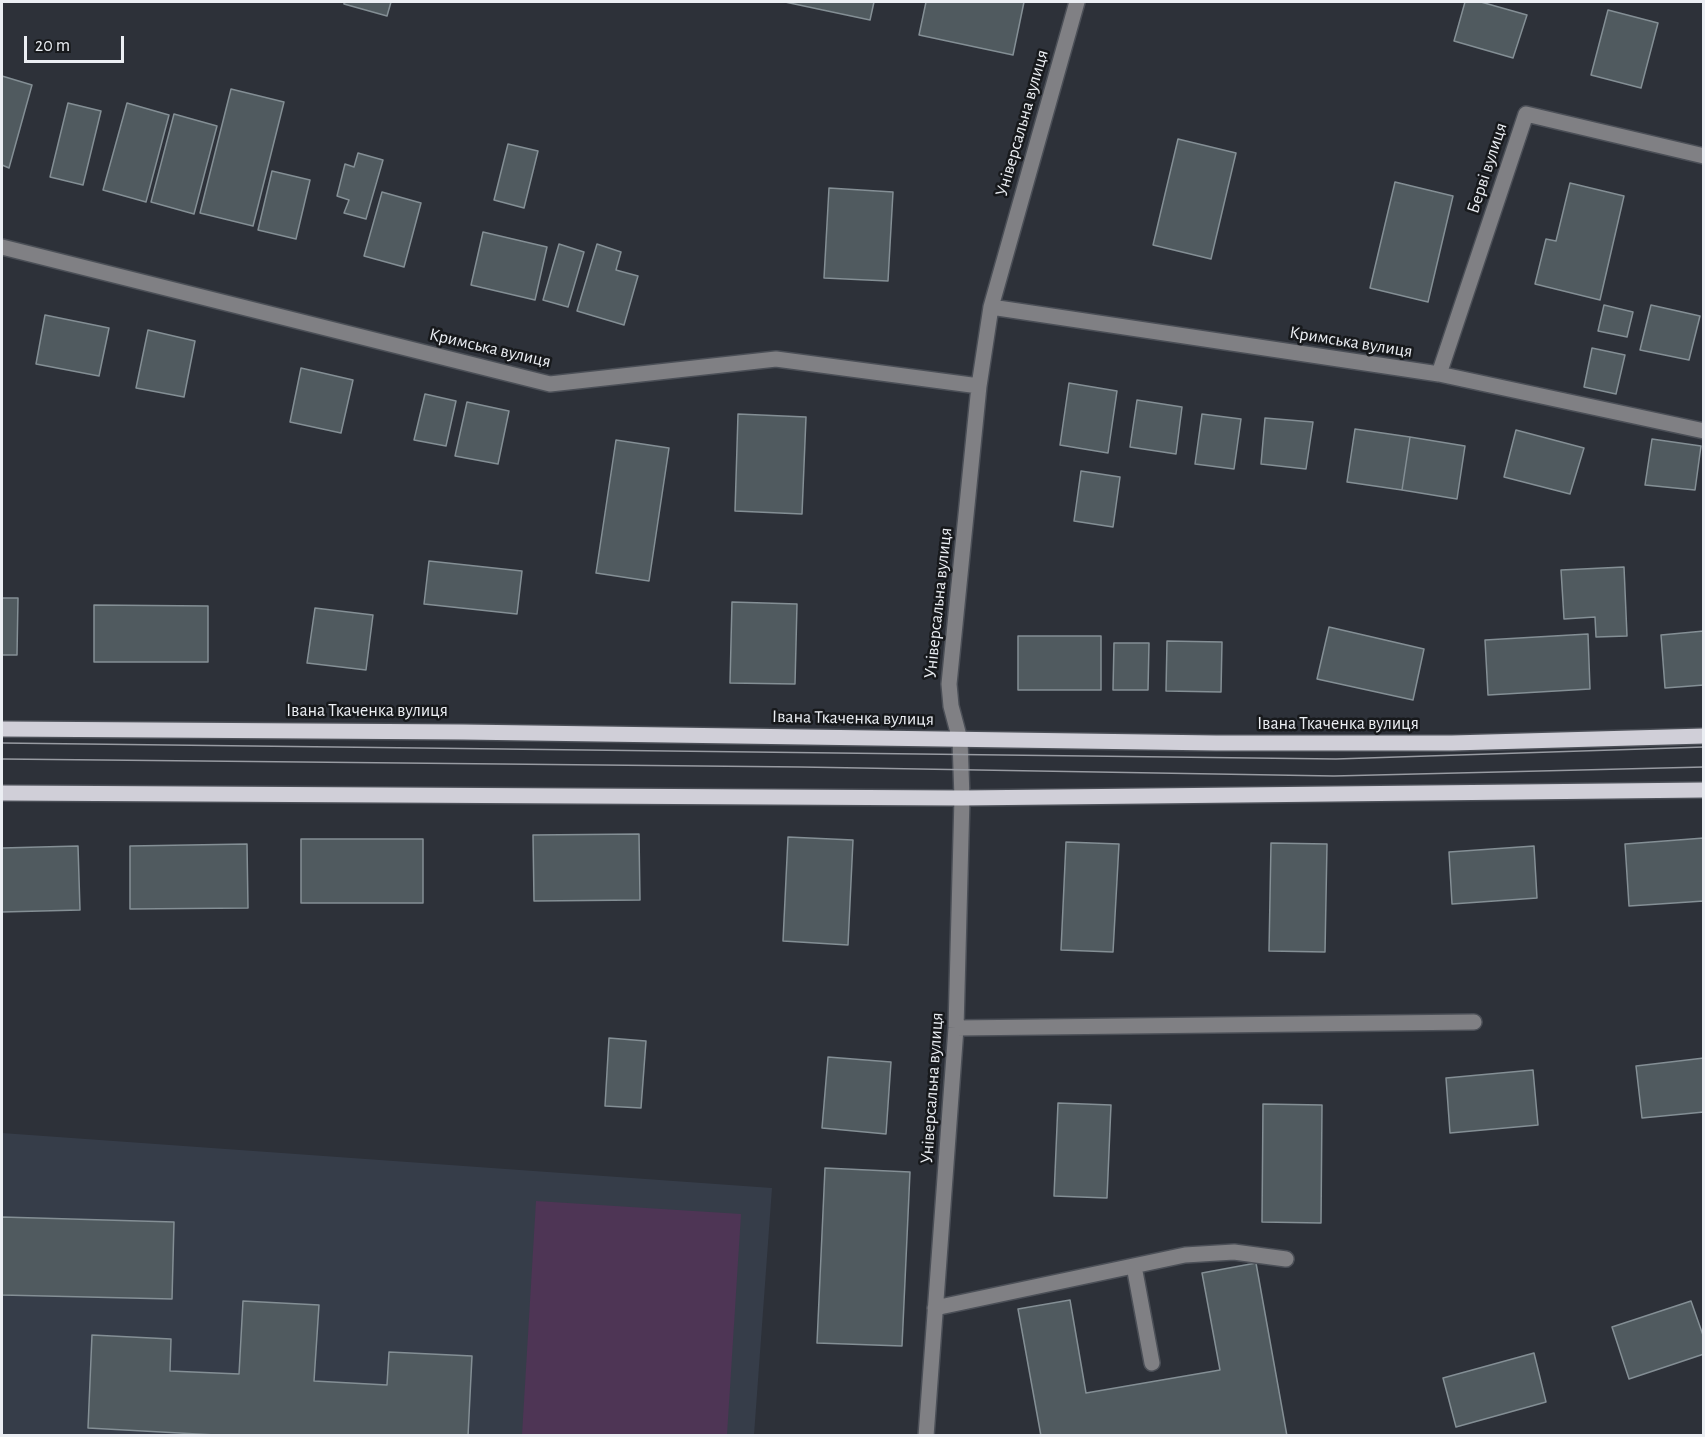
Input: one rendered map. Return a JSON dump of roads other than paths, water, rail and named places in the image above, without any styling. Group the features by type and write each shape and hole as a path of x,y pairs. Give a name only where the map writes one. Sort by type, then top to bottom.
{"main road":[{"name":"Івана Ткаченка вулиця","path":"2,729 452,731 1216,743 1452,743 1704,736"},
{"path":"2,793 962,798 1704,790"}],"street":[{"name":"Універсальна вулиця","path":"926,1436 956,1028 962,798 960,740 951,706 949,684 979,386 991,307 1077,2"},
{"name":"Берві вулиця","path":"1439,374 1526,114 1704,156"},
{"name":"Кримська вулиця","path":"2,247 550,384 776,359 979,386"},
{"name":"Кримська вулиця","path":"991,307 1439,374 1704,431"},
{"path":"956,1028 1474,1022"},
{"path":"935,1308 1185,1255 1234,1252 1286,1259"},
{"path":"1134,1266 1152,1364"}],"tram line":[{"path":"2,743 1336,759 1704,747"},
{"path":"2,759 801,767 1334,776 1704,767"}]}
